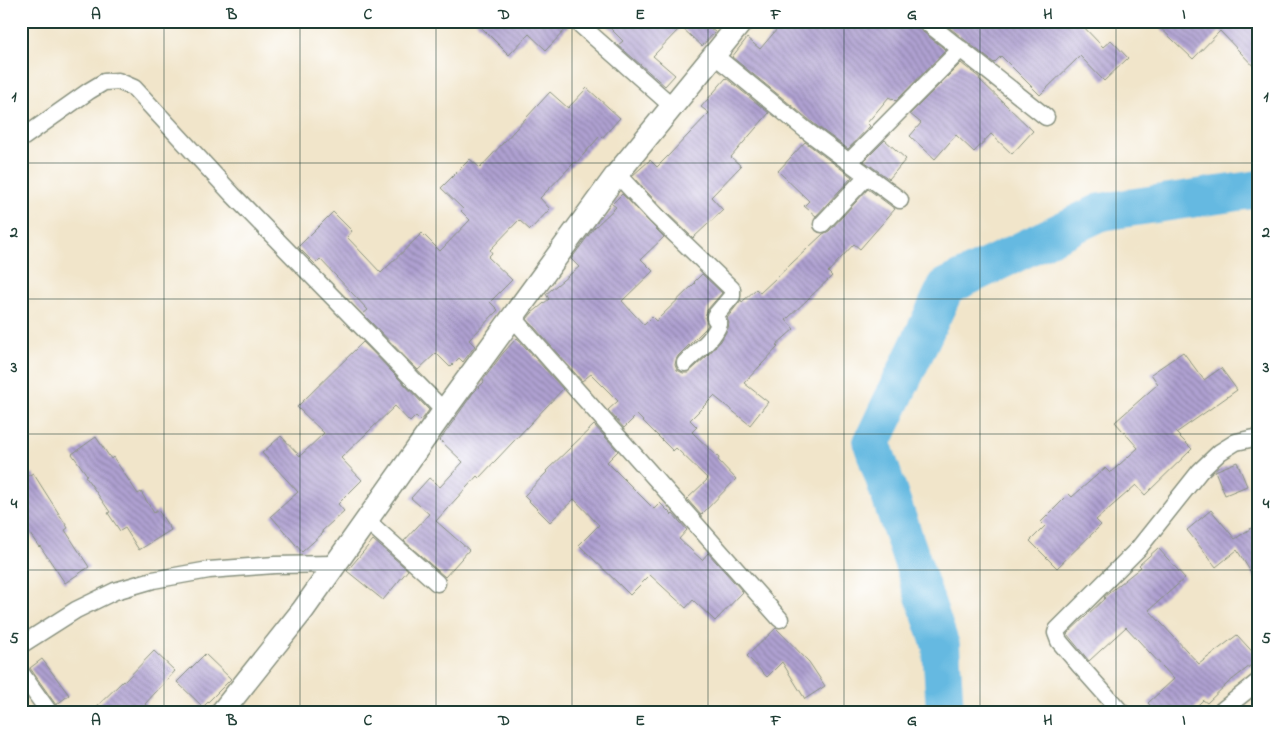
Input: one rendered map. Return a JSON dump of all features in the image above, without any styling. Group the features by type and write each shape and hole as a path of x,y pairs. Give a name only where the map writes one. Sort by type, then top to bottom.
{"street":[{"path":"576,21 672,106"},
{"path":"222,712 303,610 512,316 618,174 742,21"},
{"path":"925,21 1046,117"},
{"path":"849,162 961,48"},
{"path":"714,55 807,131 900,200"},
{"path":"21,139 104,82 118,80 134,88 233,195 444,411"},
{"path":"618,174 656,216 732,289 732,296 716,316 719,324 717,330 707,343 685,363"},
{"path":"822,224 867,176"},
{"path":"512,316 780,619"},
{"path":"1122,712 1059,641 1056,633 1057,630 1138,550 1200,471 1220,452 1236,442 1259,437"},
{"path":"366,520 437,583"},
{"path":"21,645 76,610 114,591 153,580 209,570 275,565 335,564"},
{"path":"21,673 49,712"},
{"path":"1220,712 1259,681"}],"building":[{"path":"475,21 566,21 568,27 546,50 529,34 509,55"},
{"path":"603,21 702,21 715,32 702,46 681,27 653,56 675,75 665,86 618,45 623,41"},
{"path":"784,21 915,21 919,29 946,50 896,101 889,97 867,123 870,126 848,149 732,57 747,38 760,49"},
{"path":"941,21 1078,21 1103,47 1111,40 1128,58 1104,81 1080,56 1040,95 1001,56 994,63"},
{"path":"1153,21 1245,21 1259,36 1259,72 1220,31 1193,59"},
{"path":"961,63 980,78 1033,131 1012,154 991,134 974,152 956,135 935,159 910,136 921,123 910,114"},
{"path":"726,78 769,113 731,157 741,166 711,197 723,210 693,238 632,176 650,160 657,167 668,156 709,113 701,107"},
{"path":"587,88 620,118 540,198 550,209 530,230 519,220 490,250 492,253 488,257 512,280 490,302 498,310 469,340 475,346 463,362 459,358 450,367 436,353 418,370 363,314 368,310 320,259 315,264 298,247 333,212 352,231 347,237 381,273 422,233 440,251 470,220 461,211 463,209 441,188 470,159 480,168 550,92 568,108"},
{"path":"885,140 906,159 889,179 864,161"},
{"path":"805,142 852,177 816,216 804,206 809,201 778,171"},
{"path":"868,189 895,209 860,249 854,244 828,272 832,276 786,320 794,329 776,345 778,347 744,383 768,402 750,425 714,396 690,420 697,427 692,432 719,458 718,460 736,479 701,515 687,499 708,479 676,448 673,451 637,415 624,428 608,410 618,401 591,374 582,381 527,319 549,299 546,294 579,267 571,259 594,228 616,207 612,204 622,194 664,237 641,259 653,271 622,301 644,325 652,317 656,321 702,274 722,293 707,310 705,318 708,325 676,360 677,370 688,373 721,341 728,328 727,318 741,300 742,302 756,289 760,293 823,234 829,231"},
{"path":"517,338 563,389 479,478 477,476 436,521 469,550 445,577 404,541 429,514 411,498 429,478 440,487 463,462 440,440 473,393 484,382 483,380 503,353"},
{"path":"363,342 429,410 421,421 416,416 410,422 395,406 341,458 362,480 338,504 344,511 302,552 271,516 298,492 262,453 281,436 300,456 324,433 297,407"},
{"path":"1183,352 1204,380 1221,368 1237,390 1176,433 1192,449 1145,495 1136,485 1096,520 1101,525 1057,568 1030,541 1045,526 1041,522 1069,494 1072,497 1105,468 1110,473 1138,448 1115,422 1158,384 1151,374"},
{"path":"594,425 618,451 607,462 654,509 660,503 673,514 687,530 679,539 702,560 708,553 743,592 715,621 693,600 686,608 650,575 630,595 579,545 599,525 574,499 550,522 524,496 546,471"},
{"path":"96,437 111,459 113,457 138,494 141,492 154,513 158,510 171,530 139,550 125,528 120,531 108,513 110,512 85,476 87,475 72,454"},
{"path":"1237,462 1247,486 1225,495 1215,471"},
{"path":"33,473 68,528 65,530 89,567 65,583 21,521 21,480"},
{"path":"1211,510 1235,539 1259,523 1259,585 1237,550 1216,567 1187,530"},
{"path":"373,540 408,570 383,600 347,571"},
{"path":"1158,548 1185,578 1149,610 1199,664 1237,635 1259,659 1228,683 1207,703 1203,700 1191,712 1156,712 1148,703 1174,679 1126,627 1089,661 1067,634 1104,597 1141,567 1139,565"},
{"path":"776,628 809,662 825,686 805,699 782,662 767,677 747,656"},
{"path":"154,651 175,671 145,704 153,712 91,712 124,682"},
{"path":"205,654 231,679 203,707 177,682"},
{"path":"42,659 69,695 56,705 30,668"}],"waterway":[{"path":"945,712 941,646 872,443 946,287 1101,212 1259,189"}]}
